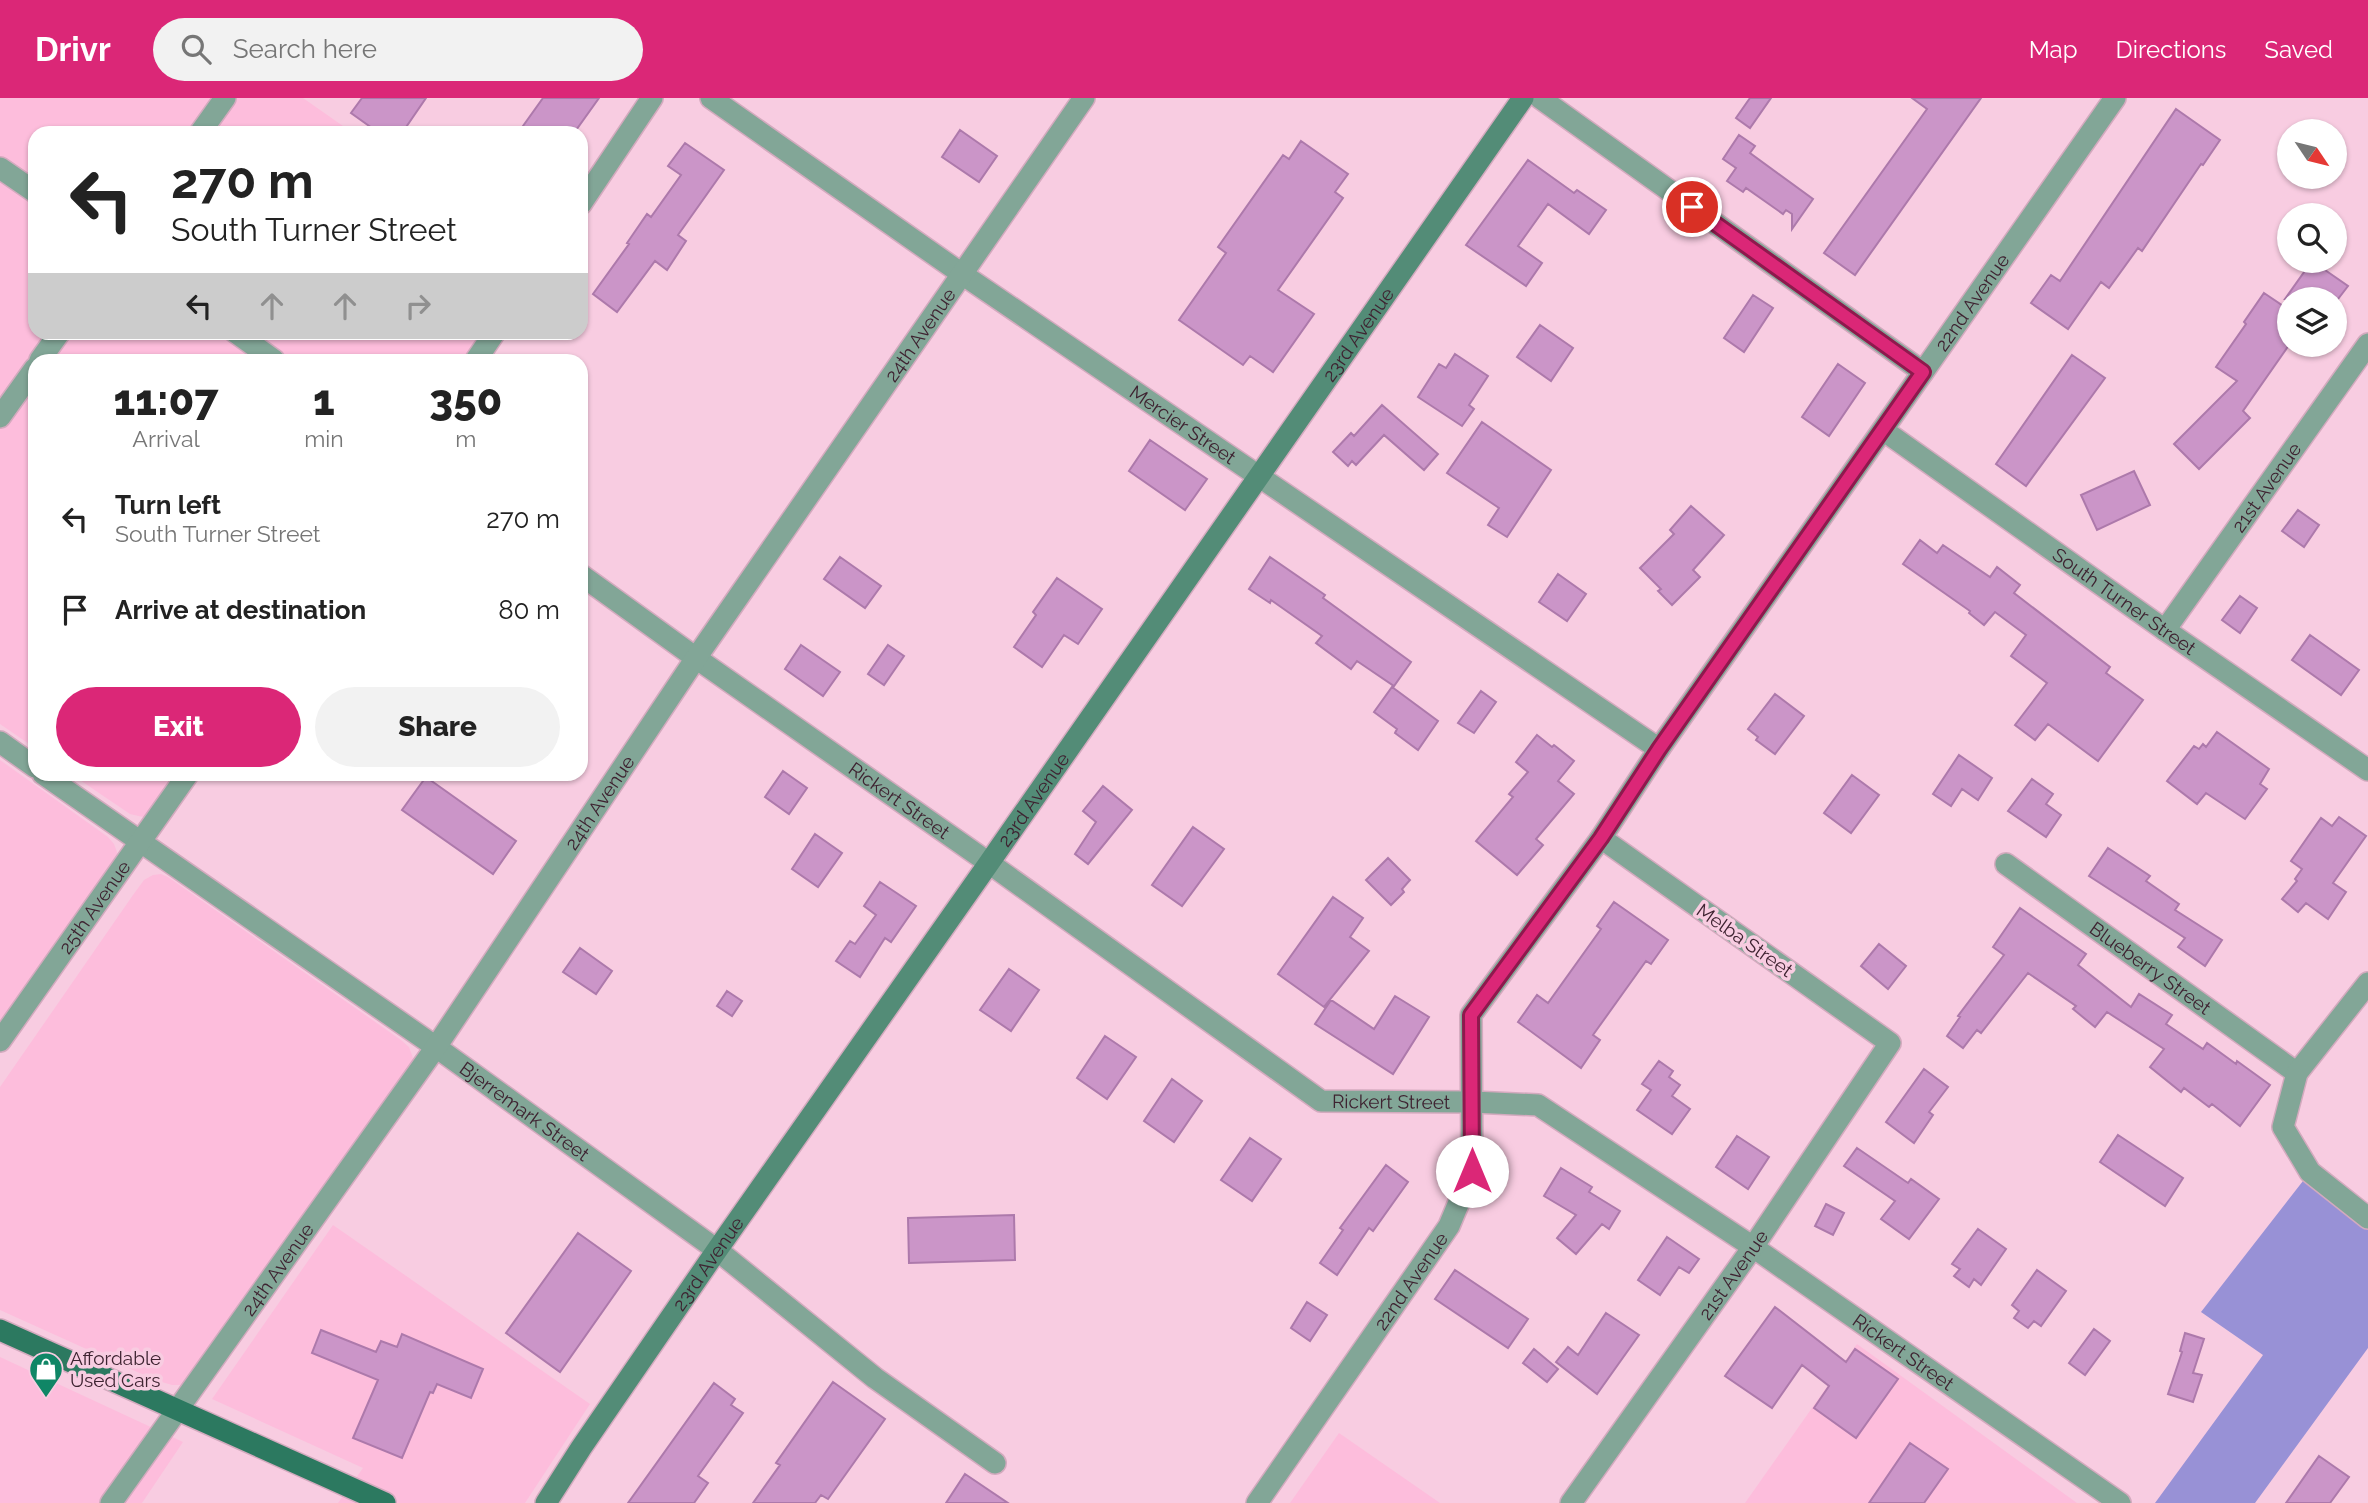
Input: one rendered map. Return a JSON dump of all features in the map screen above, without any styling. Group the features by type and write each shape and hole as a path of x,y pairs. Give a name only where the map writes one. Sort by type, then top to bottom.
{"main road":[{"path":"0,1330 385,1503"}],"street":[{"path":"205,126 225,98"},
{"path":"588,194 652,98"},
{"name":"Mercier Street","path":"710,98 962,274 1659,749"},
{"name":"24th Avenue","path":"111,1503 436,1047 696,658 1084,98"},
{"name":"23rd Avenue","path":"546,1503 716,1250 1523,98"},
{"path":"1540,98 1923,372"},
{"name":"22nd Avenue","path":"1257,1503 1449,1226 1472,1171 1471,1015 1601,838 1659,749 2115,98"},
{"path":"0,167 28,187"},
{"path":"246,340 266,354"},
{"name":"21st Avenue","path":"2165,630 2368,344"},
{"path":"0,417 28,378"},
{"name":"South Turner Street","path":"1883,430 2368,770"},
{"name":"Rickert Street","path":"588,580 1321,1101 1538,1105 1753,1247 2120,1503"},
{"path":"0,742 28,762"},
{"name":"Bjerremark Street","path":"53,781 436,1047 716,1250 875,1378 995,1463"},
{"name":"25th Avenue","path":"0,1041 183,781"},
{"name":"Melba Street","path":"1601,838 1890,1043"},
{"name":"Blueberry Street","path":"2006,864 2297,1073"},
{"path":"2368,983 2297,1073 2283,1127 2310,1172 2368,1219"},
{"name":"21st Avenue","path":"1571,1503 1753,1247 1890,1043"}],"shaded area":[{"path":"0,98 303,98 343,126 28,126 28,340 481,340 470,354 28,354 28,743 0,724"},
{"path":"0,760 108,837 117,852 117,864 0,1030"},
{"path":"81,781 174,781 147,815 143,817 130,814"},
{"path":"161,874 401,1040 409,1047 413,1058 411,1066 185,1384 179,1385 155,1380 0,1310 0,1087 144,880"},
{"path":"2310,1172 2368,1218 2368,1348 2255,1503 2155,1503 2263,1355 2201,1312"},
{"path":"333,1225 590,1404 525,1503 338,1503 363,1468 212,1399"},
{"path":"1857,1344 2077,1503 1745,1503"},
{"name":"Affordable Used Cars","path":"0,1357 183,1442 142,1503 0,1503"},
{"path":"1339,1433 1440,1503 1290,1503"}],"building":[{"path":"362,98 426,98 407,126 369,126 351,113"},
{"path":"543,98 599,98 579,126 523,126"},
{"path":"1750,98 1771,98 1750,128 1736,118"},
{"path":"1912,98 1981,98 1855,275 1824,253 1927,109"},
{"path":"2176,109 2220,140 2142,251 2138,248 2109,288 2101,282 2068,329 2031,303 2051,275 2060,281"},
{"path":"960,130 997,156 979,182 942,157"},
{"path":"1739,135 1755,146 1750,153 1813,199 1792,229 1792,214 1786,210 1783,214 1746,188 1743,192 1727,181 1736,168 1723,159"},
{"path":"1301,141 1348,174 1335,192 1343,198 1278,290 1314,314 1273,372 1250,356 1243,365 1179,320 1226,253 1218,247 1283,155 1289,159"},
{"path":"685,143 724,170 678,235 686,241 667,270 655,261 617,312 593,294 647,214 651,217 681,175 668,166"},
{"path":"1528,160 1574,193 1577,190 1606,210 1589,234 1548,204 1518,246 1542,263 1526,286 1466,245"},
{"path":"2303,273 2329,273 2348,286 2347,287 2294,287"},
{"path":"2264,293 2277,302 2277,357 2281,357 2243,411 2250,418 2199,469 2174,444 2237,381 2216,367 2246,324 2244,322"},
{"path":"1753,295 1773,308 1744,352 1724,338"},
{"path":"1540,325 1573,348 1551,381 1517,357"},
{"path":"1455,354 1488,376 1469,405 1474,409 1462,426 1418,397 1439,364 1446,368"},
{"path":"2072,355 2105,378 2026,486 1996,464"},
{"path":"1838,364 1865,383 1829,436 1802,417"},
{"path":"1382,405 1438,454 1424,470 1384,435 1356,465 1352,461 1348,466 1333,452 1351,433 1354,436"},
{"path":"1482,422 1551,470 1507,537 1488,525 1499,508 1447,473"},
{"path":"1150,440 1207,479 1185,510 1129,471"},
{"path":"2134,471 2150,505 2097,530 2081,495"},
{"path":"1691,506 1724,535 1693,570 1700,577 1672,605 1658,591 1661,589 1640,568 1674,534 1670,530"},
{"path":"2298,510 2319,525 2304,547 2282,531"},
{"path":"1920,540 1937,553 1943,545 1990,577 1997,567 2020,585 2014,593 2110,667 2106,673 2143,700 2098,761 2048,724 2035,740 2015,725 2047,683 2011,656 2026,635 1995,612 1984,625 1969,613 1970,611 1903,564"},
{"path":"840,557 881,586 865,608 824,579"},
{"path":"1270,557 1325,595 1323,598 1411,662 1394,686 1357,661 1351,669 1316,643 1322,636 1271,600 1270,603 1249,589"},
{"path":"1558,574 1586,594 1567,621 1539,602"},
{"path":"1057,578 1102,609 1078,644 1064,635 1042,667 1014,647 1036,615 1033,612"},
{"path":"2240,596 2257,608 2240,633 2222,620"},
{"path":"2310,635 2359,670 2341,695 2292,660"},
{"path":"801,645 840,672 823,696 785,669"},
{"path":"888,645 904,656 884,685 868,674"},
{"path":"1392,687 1438,721 1418,750 1395,733 1397,729 1374,712"},
{"path":"1481,691 1496,702 1474,733 1458,723"},
{"path":"1775,694 1804,716 1775,754 1756,740 1758,737 1748,729"},
{"path":"2217,732 2269,769 2260,784 2267,789 2245,819 2206,793 2197,804 2167,781 2194,746 2199,749 2203,744 2206,747"},
{"path":"1537,735 1574,761 1558,781 1574,794 1536,839 1543,845 1517,875 1476,841 1513,797 1509,794 1528,772 1516,762"},
{"path":"1959,755 1992,778 1978,800 1962,789 1951,806 1933,794"},
{"path":"783,771 807,788 789,814 765,797"},
{"path":"1852,775 1879,795 1851,833 1824,813"},
{"path":"2032,779 2053,794 2046,804 2061,815 2046,837 2008,811"},
{"path":"423,781 432,781 516,841 493,874 402,810"},
{"path":"1103,786 1132,810 1088,864 1075,854 1096,822 1083,811"},
{"path":"2339,817 2366,836 2333,883 2346,892 2328,919 2306,903 2298,912 2282,899 2297,881 2295,879 2302,869 2291,861 2321,818 2332,826"},
{"path":"1193,827 1224,849 1182,906 1152,885"},
{"path":"815,834 842,853 818,887 792,869"},
{"path":"2108,848 2150,876 2146,881 2179,904 2175,910 2222,940 2205,966 2178,947 2185,938 2089,876"},
{"path":"1388,858 1410,880 1402,889 1404,892 1391,905 1366,880"},
{"path":"880,882 916,906 891,942 885,938 860,977 836,961 850,941 855,944 876,915 864,906"},
{"path":"1333,897 1363,918 1350,937 1369,951 1324,1007 1278,974"},
{"path":"1614,902 1668,940 1651,964 1646,961 1593,1035 1600,1040 1581,1068 1518,1022 1537,995 1548,1003 1601,929 1597,926"},
{"path":"2020,908 2086,954 2078,965 2131,1007 2139,994 2172,1015 2166,1024 2203,1049 2207,1043 2270,1085 2240,1126 2212,1104 2209,1107 2184,1088 2181,1092 2150,1067 2164,1049 2107,1012 2095,1027 2073,1009 2076,1006 2028,973 1981,1033 1977,1030 1963,1048 1947,1036 1960,1017 1958,1016 2004,955 1993,947"},
{"path":"1879,944 1906,966 1888,989 1861,966"},
{"path":"580,948 612,971 596,994 563,972"},
{"path":"1009,969 1039,990 1011,1031 980,1010"},
{"path":"727,991 742,1001 732,1016 717,1006"},
{"path":"1395,996 1429,1017 1393,1074 1315,1024 1331,1000 1374,1029"},
{"path":"1105,1036 1136,1057 1107,1099 1077,1078"},
{"path":"1659,1061 1673,1071 1669,1077 1680,1085 1672,1096 1690,1109 1672,1134 1637,1110 1651,1090 1642,1084"},
{"path":"1924,1069 1948,1087 1929,1112 1933,1115 1914,1143 1886,1122"},
{"path":"1172,1079 1202,1101 1174,1142 1144,1121"},
{"path":"2118,1135 2183,1178 2165,1206 2100,1162"},
{"path":"1737,1136 1769,1157 1748,1189 1716,1167"},
{"path":"1250,1138 1281,1159 1252,1201 1221,1180"},
{"path":"1857,1148 1908,1183 1911,1179 1939,1199 1909,1239 1881,1219 1895,1201 1844,1166"},
{"path":"1386,1165 1408,1182 1373,1231 1369,1228 1337,1275 1320,1263 1343,1230 1340,1228"},
{"path":"1561,1168 1592,1187 1589,1192 1620,1211 1609,1229 1602,1224 1576,1254 1557,1238 1576,1215 1544,1196"},
{"path":"1826,1204 1844,1213 1833,1235 1815,1226"},
{"path":"1014,1215 1015,1260 909,1263 908,1218"},
{"path":"1978,1229 2006,1249 1981,1285 1974,1279 1969,1287 1954,1276 1960,1269 1952,1264"},
{"path":"578,1233 631,1271 560,1372 506,1333"},
{"path":"1667,1237 1699,1259 1689,1273 1679,1267 1660,1295 1638,1280"},
{"path":"1455,1270 1528,1319 1508,1348 1435,1299"},
{"path":"2037,1270 2066,1291 2041,1326 2034,1321 2028,1328 2014,1318 2019,1311 2012,1305"},
{"path":"1307,1302 1327,1315 1310,1341 1291,1328"},
{"path":"1775,1307 1846,1362 1855,1349 1898,1379 1856,1438 1814,1408 1829,1386 1802,1365 1772,1408 1725,1376"},
{"path":"1606,1313 1639,1335 1597,1394 1556,1362 1568,1347 1578,1355"},
{"path":"2094,1329 2110,1341 2085,1375 2069,1363"},
{"path":"321,1330 376,1352 381,1341 397,1347 402,1334 483,1369 471,1398 437,1384 433,1393 430,1392 402,1458 353,1438 378,1380 312,1353"},
{"path":"2185,1333 2204,1339 2193,1373 2202,1375 2193,1402 2168,1394 2182,1352 2180,1351"},
{"path":"1534,1349 1558,1369 1547,1382 1523,1363"},
{"path":"833,1382 885,1419 828,1499 821,1495 815,1503 753,1503 780,1465 776,1463"},
{"path":"714,1383 735,1399 731,1405 743,1413 698,1476 708,1483 694,1503 628,1503"},
{"path":"1910,1443 1948,1469 1924,1503 1869,1503"},
{"path":"2319,1456 2349,1477 2330,1503 2286,1503"},
{"path":"965,1474 1008,1503 946,1503"}],"place":[{"name":"Affordable Used Cars","path":"46,1399"}],"route":[{"path":"1472,1171 1471,1015 1601,838 1659,749 1923,372 1692,207"}]}
